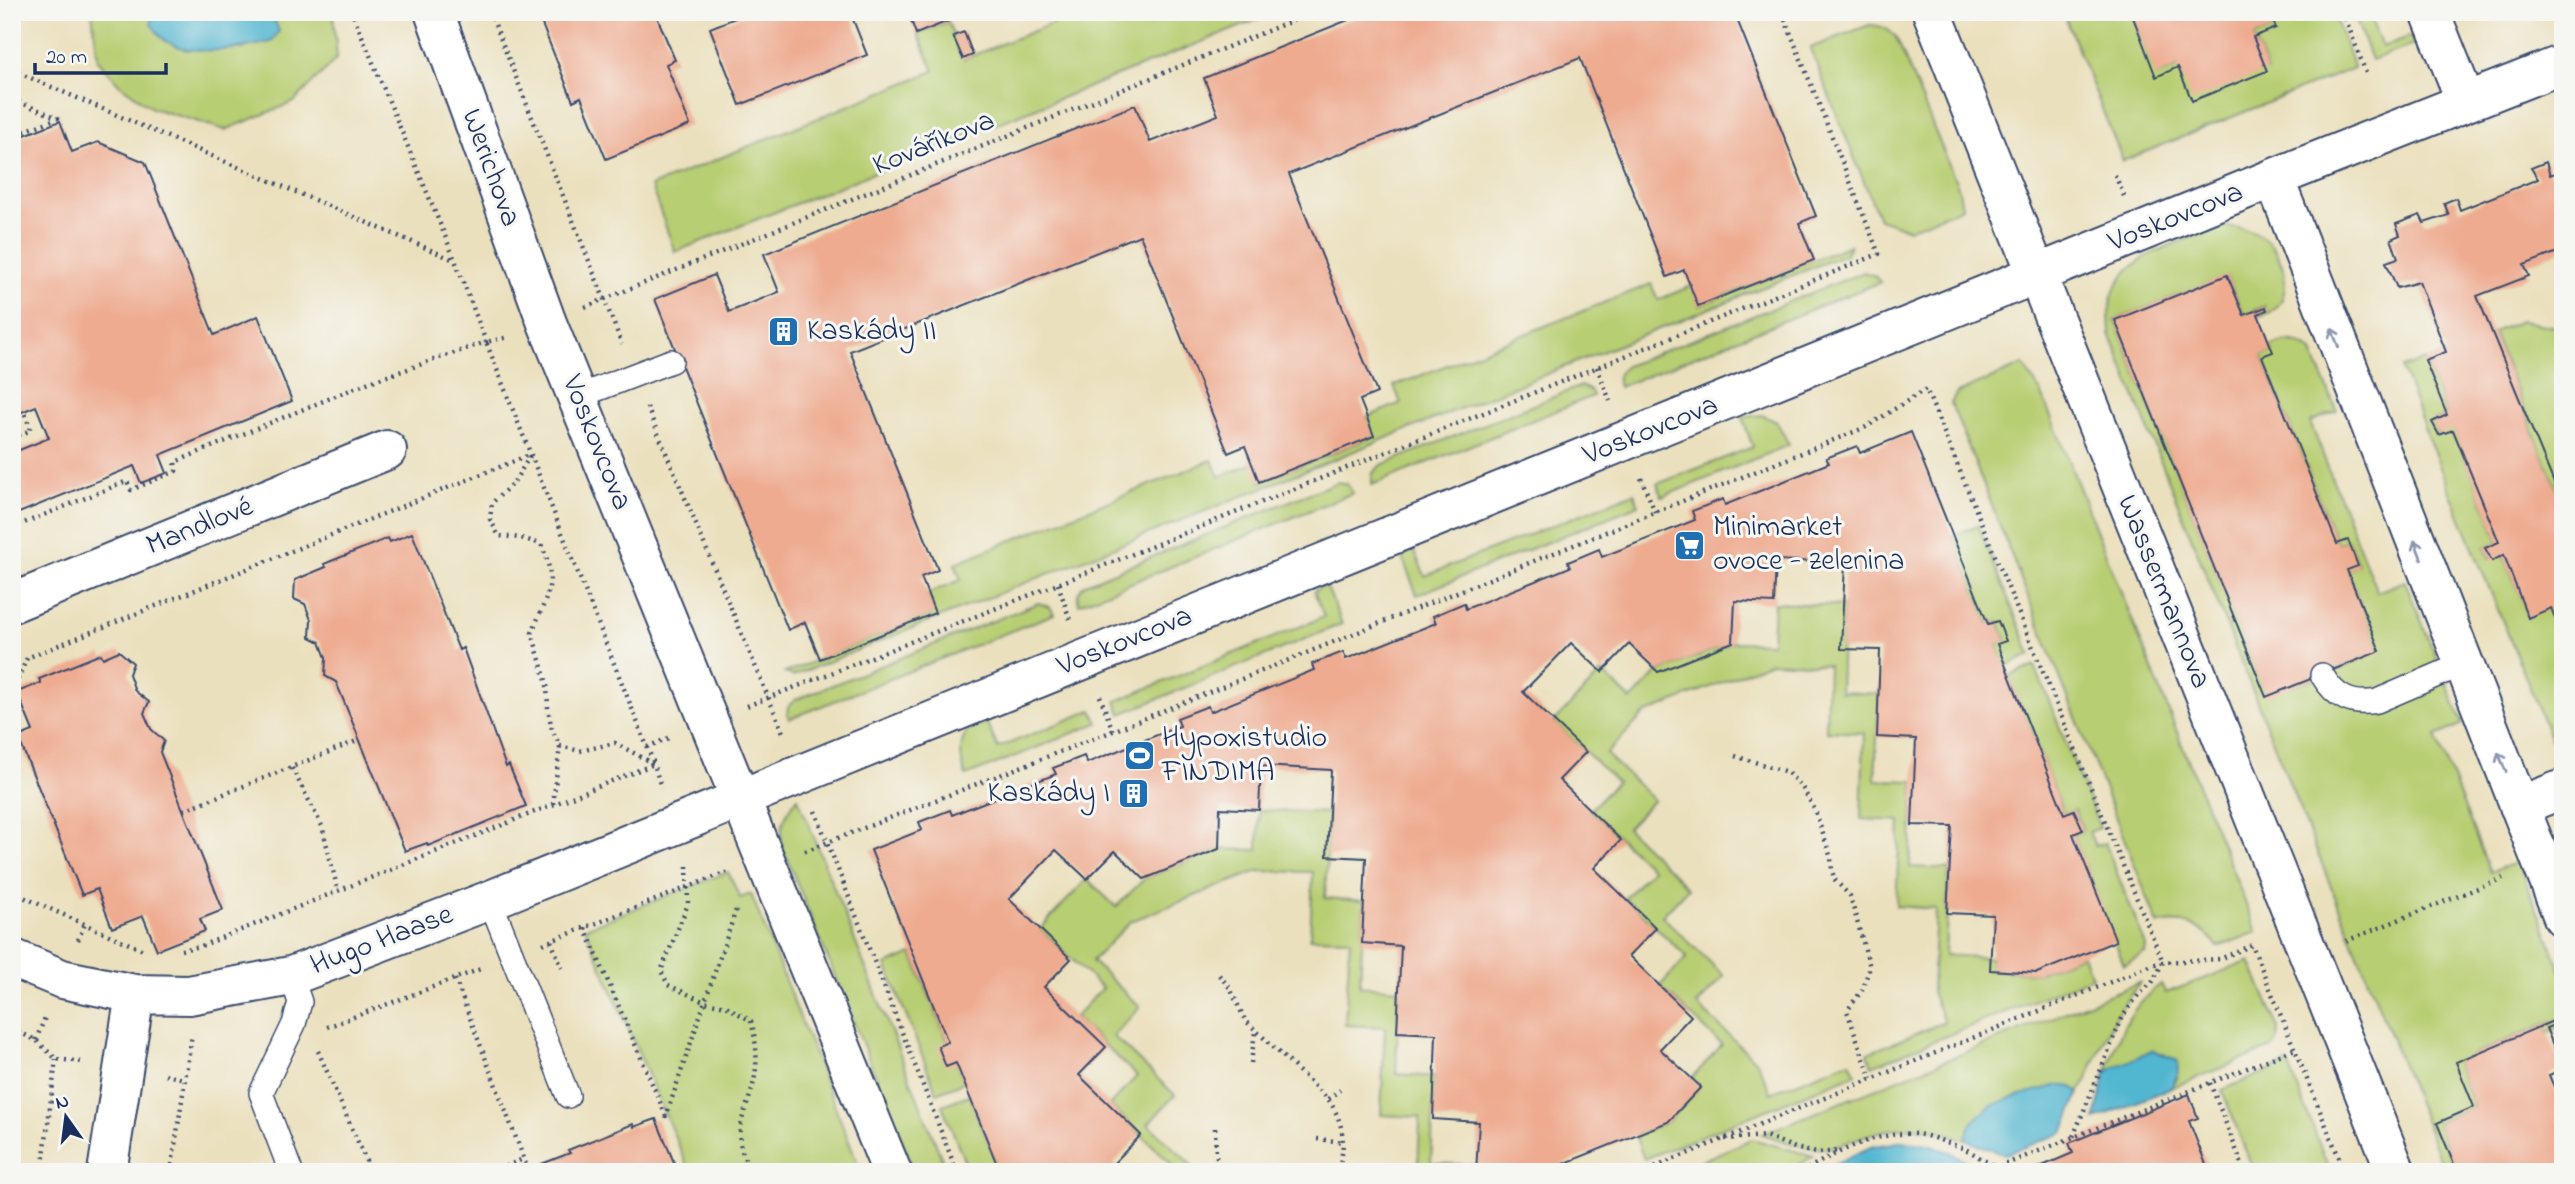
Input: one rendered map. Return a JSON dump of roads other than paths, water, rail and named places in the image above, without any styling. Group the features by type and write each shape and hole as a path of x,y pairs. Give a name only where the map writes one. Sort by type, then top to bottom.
{"street":[{"name":"Werichova","path":"434,12 549,322"},
{"name":"Wassermannova","path":"1932,12 2396,1172"},
{"path":"2430,12 2466,102"},
{"name":"Voskovcova","path":"739,797 2563,64"},
{"path":"2274,178 2563,916"},
{"name":"Voskovcova","path":"549,322 577,397 892,1172"},
{"name":"Mandlové","path":"12,603 387,450"},
{"path":"2519,806 2563,789"},
{"name":"Hugo Haase","path":"12,958 62,979 135,994 189,995 291,976 490,900 739,797"},
{"path":"107,1172 135,994"}],"lane":[{"path":"577,397 671,361"},
{"path":"2322,675 2334,692 2343,699 2365,703 2377,701 2463,664"},
{"path":"490,900 568,1096"},
{"path":"291,976 300,1002 294,1024 261,1093 291,1172"}],"water":[{"path":"152,12 271,12 279,31 271,42 203,51 166,41 151,24"},
{"path":"2153,1050 2177,1060 2179,1072 2171,1088 2095,1119 2105,1076 2109,1070"},
{"path":"2058,1085 2073,1087 2079,1093 2063,1133 2005,1154 1965,1140 1978,1116 1989,1108 2016,1096"},
{"path":"1898,1142 1939,1148 1977,1167 1965,1172 1817,1172 1871,1147"}],"place":[{"name":"Kaskády II","path":"784,332"},
{"name":"Minimarket ovoce - zelenina","path":"1690,545"},
{"name":"Hypoxistudio FINDIMA","path":"1139,756"},
{"name":"Kaskády I","path":"1133,794"}]}
